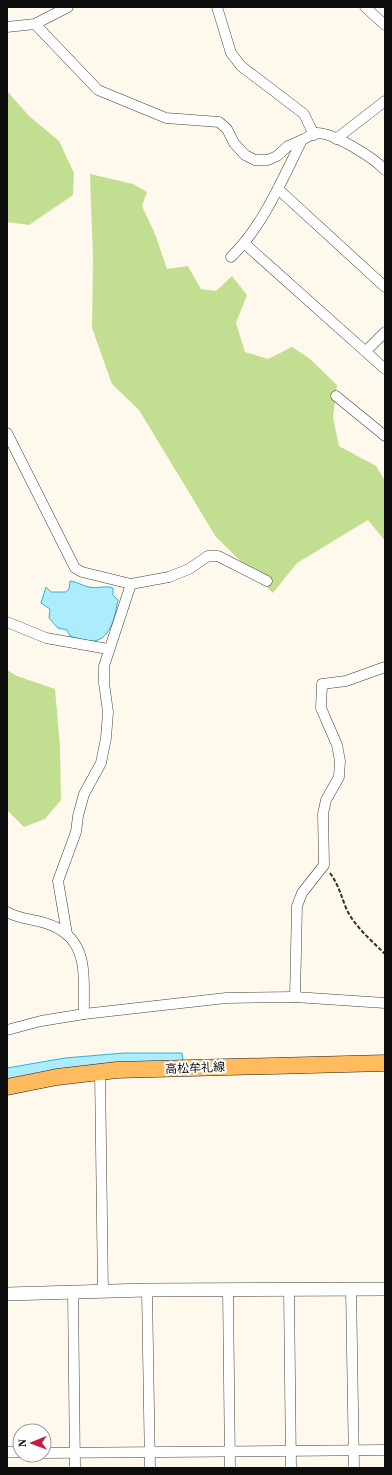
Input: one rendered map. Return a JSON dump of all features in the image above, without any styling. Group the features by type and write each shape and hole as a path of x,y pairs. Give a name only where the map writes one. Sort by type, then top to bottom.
{"main road":[{"name":"高松牟礼線","path":"7,1087 57,1077 100,1072 385,1063"}],"street":[{"path":"7,27 34,24 68,7"},
{"path":"217,7 231,54 241,66 304,114 314,135"},
{"path":"365,7 385,25"},
{"path":"34,24 98,90 166,118 219,122 227,128 234,143 245,155 255,160 268,160 277,156 288,146 317,133 336,139 363,152 385,170"},
{"path":"336,139 385,101"},
{"path":"231,257 245,244 278,189 302,140"},
{"path":"278,189 385,287"},
{"path":"245,244 366,351 385,370"},
{"path":"366,351 385,332"},
{"path":"336,396 385,436"},
{"path":"7,433 75,568 82,572 131,584 169,577 189,568 208,556 218,556 267,581"},
{"path":"67,934 58,882 76,832 78,816 84,794 101,763 106,738 108,712 104,666 108,649 131,584"},
{"path":"7,622 46,638 108,649"},
{"path":"295,997 297,906 302,893 324,865 323,814 326,800 339,777 340,761 337,745 321,708 322,684 346,681 385,667"},
{"path":"7,912 13,916 47,924 67,934 79,948 83,968 84,1014"},
{"path":"7,1030 41,1021 84,1014 226,998 295,997 385,1003"},
{"path":"100,1072 103,1292"},
{"path":"351,1289 354,1468"},
{"path":"7,1294 147,1290 385,1289"},
{"path":"147,1290 150,1468"},
{"path":"228,1290 230,1468"},
{"path":"289,1290 291,1468"},
{"path":"73,1292 75,1468"},
{"path":"52,1453 150,1453 230,1450 385,1450"}],"path":[{"path":"324,865 338,885 346,909 360,929 385,954"}],"green space":[{"path":"7,91 29,116 59,141 74,173 73,195 29,225 7,222"},
{"path":"90,174 133,184 147,192 142,206 155,234 167,269 188,266 201,289 216,291 232,276 247,295 236,323 245,352 268,359 292,347 309,358 337,385 333,417 339,446 376,466 385,481 385,541 368,520 297,563 273,593 216,537 139,410 112,384 92,328 93,259"},
{"path":"7,670 17,676 55,689 60,746 61,800 45,819 24,827 7,810"}],"water":[{"path":"70,581 95,588 113,588 113,595 118,600 116,612 112,625 100,639 89,641 70,636 67,630 58,628 49,618 50,609 41,603 46,587 51,592 66,592 69,589"},
{"path":"124,1053 182,1053 183,1061 7,1081 7,1068 65,1058"}]}
